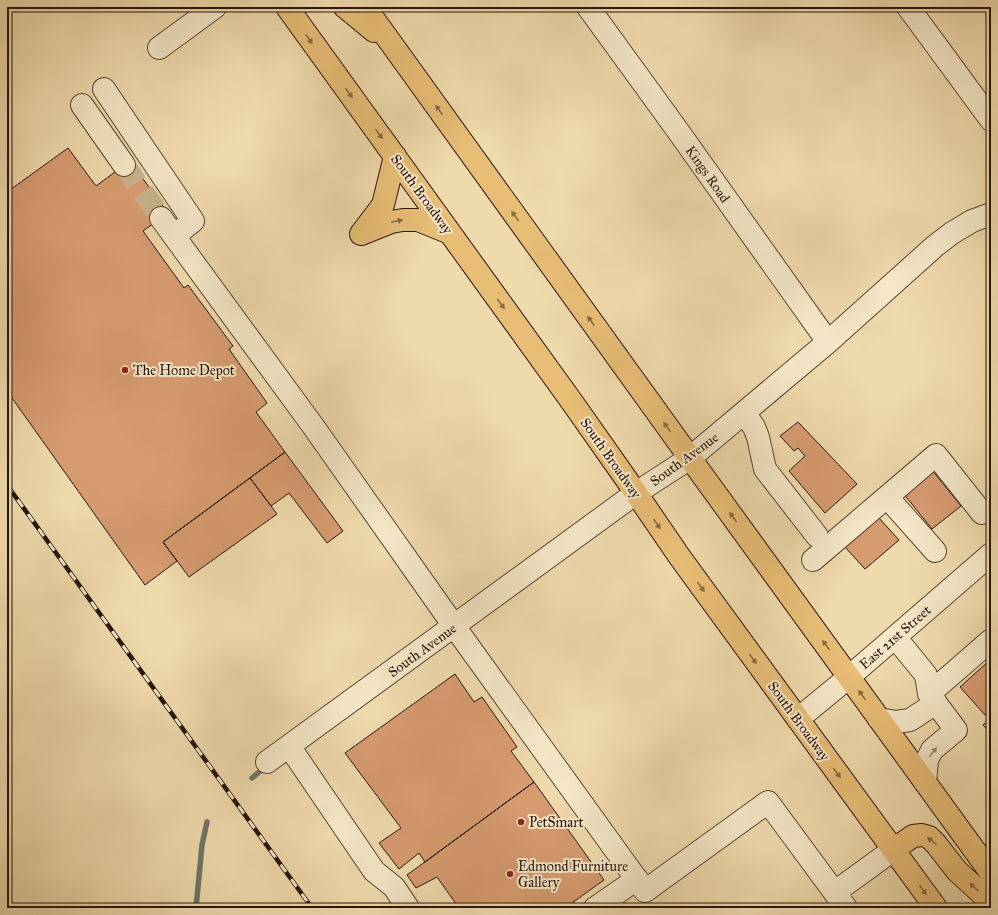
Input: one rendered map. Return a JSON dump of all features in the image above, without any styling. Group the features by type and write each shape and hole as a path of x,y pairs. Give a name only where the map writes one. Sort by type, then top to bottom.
{"main road":[{"name":"South Broadway","path":"287,7 636,492 678,556 936,908"},
{"path":"345,7 395,48"},
{"path":"365,7 991,873"},
{"path":"395,156 383,205 360,234 391,222 403,220 418,220 450,233"},
{"path":"894,850 913,836 922,835 929,837 957,871 991,902"}],"street":[{"path":"159,48 215,7"},
{"name":"Kings Road","path":"588,7 828,342"},
{"path":"908,7 991,120"},
{"path":"104,89 193,222 174,236"},
{"path":"82,105 124,165"},
{"name":"South Avenue","path":"267,762 636,492 690,458 828,342 934,246 972,220 991,214"},
{"path":"161,218 313,426 454,626 646,891 768,802 840,900 894,850"},
{"path":"744,413 754,427 758,437 765,469 817,536"},
{"path":"813,560 936,455 982,513"},
{"path":"887,496 935,551"},
{"name":"East 21st Street","path":"798,719 895,637 989,561"},
{"path":"895,637 926,675 933,698 956,730 932,750 927,760 925,782"},
{"path":"879,719 896,722 910,720 991,640"},
{"path":"289,746 374,871 394,887 408,908"},
{"path":"596,908 636,879"}],"building":[{"name":"The Home Depot","path":"68,148 96,186 130,161 168,213 143,231 184,288 188,285 233,346 229,349 267,403 256,412 285,452 163,542 177,561 145,585 7,391 7,192"},
{"path":"798,422 857,484 825,513 789,471 805,456 798,448 794,451 780,436"},
{"path":"285,452 343,531 327,543 289,493 271,506 250,478"},
{"path":"932,470 961,506 932,529 903,493"},
{"path":"250,478 277,514 189,577 163,542"},
{"path":"878,517 899,540 865,569 845,547"},
{"path":"991,659 991,710 985,715 960,687"},
{"path":"455,674 474,702 482,697 517,747 511,751 534,782 425,862 419,853 399,869 379,843 401,828 345,753"},
{"path":"991,717 991,734 983,725"},
{"name":"PetSmart","path":"534,782 604,880 565,908 459,908 437,877 416,888 407,875"}],"waterway":[{"path":"252,778 265,767"},
{"path":"196,908 202,845 207,822"}],"tunnel":[{"path":"124,165 161,218"}],"railway":[{"path":"7,485 312,908"}],"place":[{"name":"The Home Depot","path":"125,370"},
{"name":"PetSmart","path":"521,822"},
{"name":"Edmond Furniture Gallery","path":"510,874"}]}
